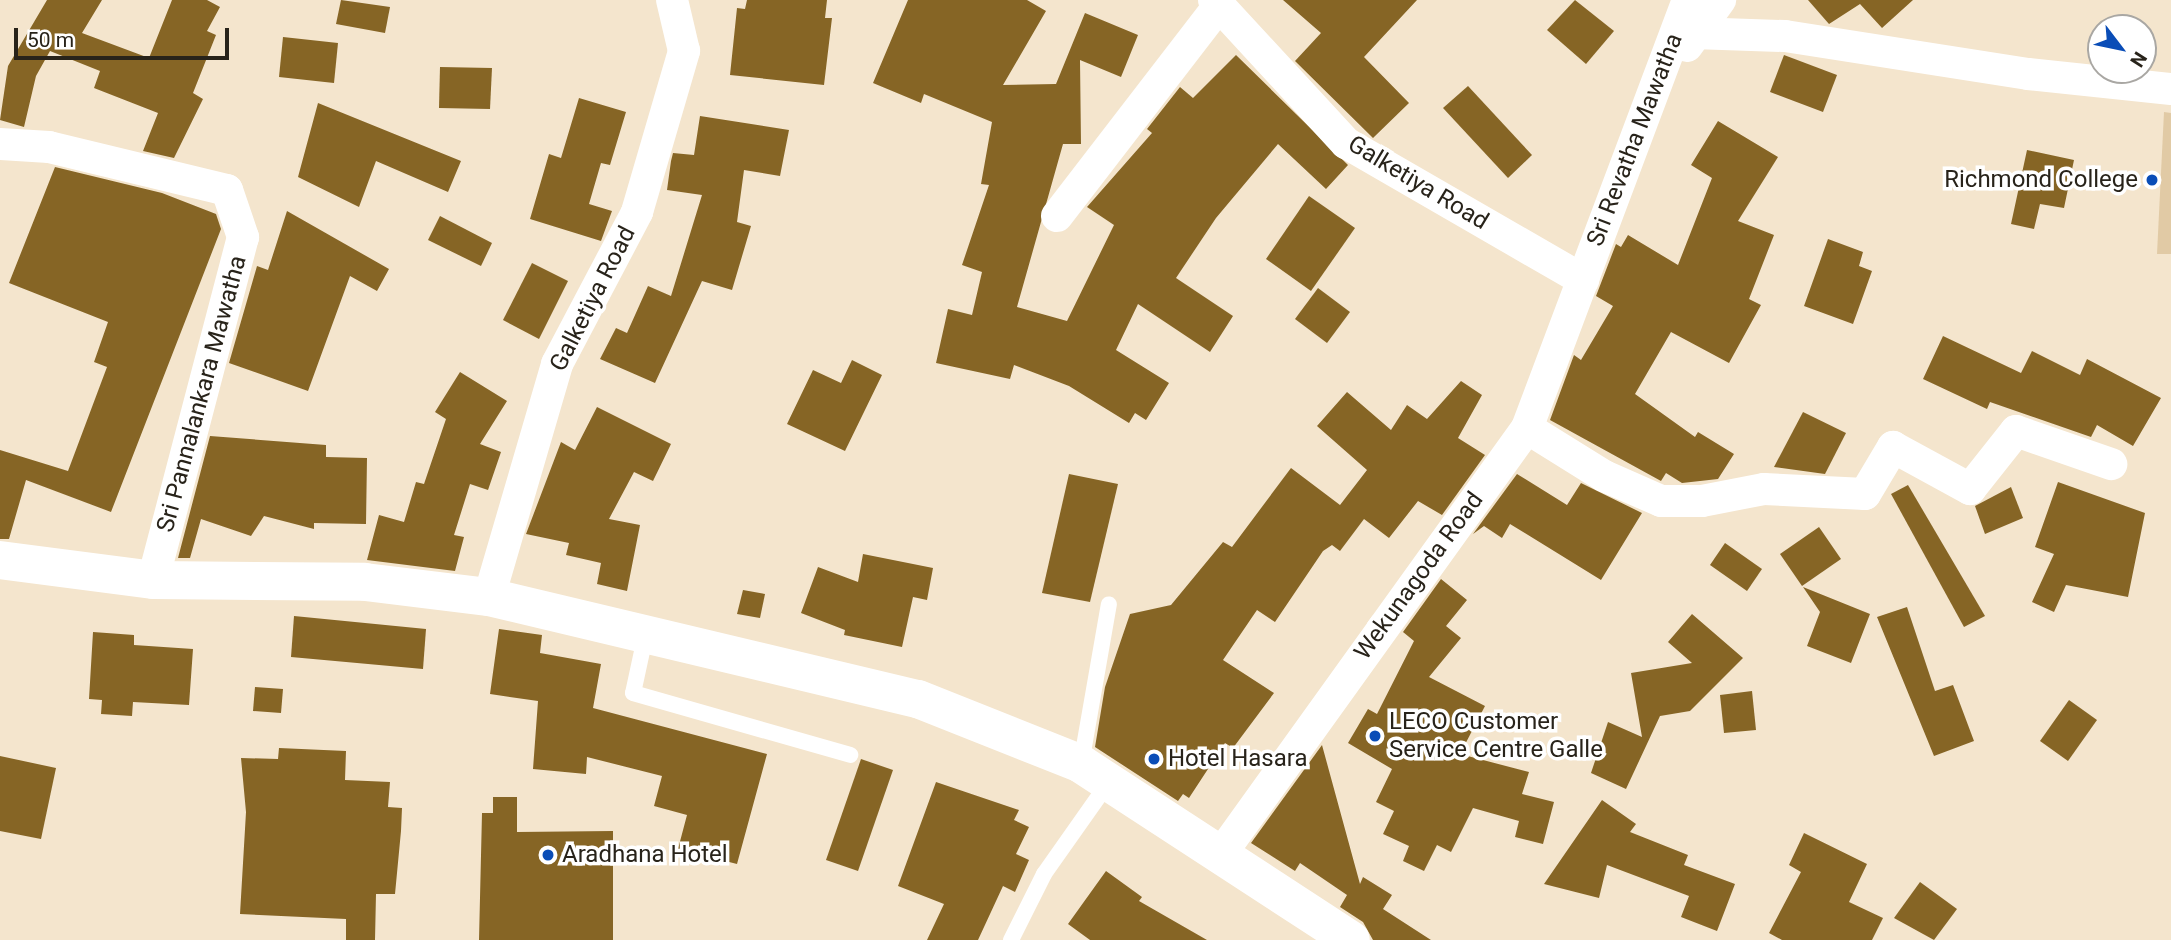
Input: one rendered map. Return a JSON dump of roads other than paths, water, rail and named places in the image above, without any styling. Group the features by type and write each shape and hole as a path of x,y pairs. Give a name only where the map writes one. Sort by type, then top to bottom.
{"street":[{"name":"Galketiya Road","path":"489,597 557,364 636,212 684,51 672,0"},
{"name":"Sri Revatha Mawatha","path":"1583,280 1688,0"},
{"path":"1600,234 1693,33 1720,0"},
{"name":"Galketiya Road","path":"1219,2 1346,143 1583,280"},
{"path":"1056,216 1219,2"},
{"path":"1693,33 1785,36 2028,74 2171,89"},
{"name":"Sri Pannalankara Mawatha","path":"0,144 49,147 227,190 243,237 153,580"},
{"name":"Wekunagoda Road","path":"1220,854 1527,428 1583,280"},
{"path":"1527,428 1604,476 1661,501 1702,501 1764,489 1865,494 1893,447 1970,489 2016,431 2111,464"},
{"path":"0,560 153,580 365,582 489,597 918,699 1095,772 1351,940"}],"lane":[{"path":"1011,940 1095,772 1109,604"},
{"path":"646,633 633,693 849,755"}],"place":[{"name":"Richmond College","path":"2152,180"},
{"name":"LECO Customer Service Centre Galle","path":"1375,736"},
{"name":"Hotel Hasara","path":"1154,759"},
{"name":"Aradhana Hotel","path":"548,855"}]}
